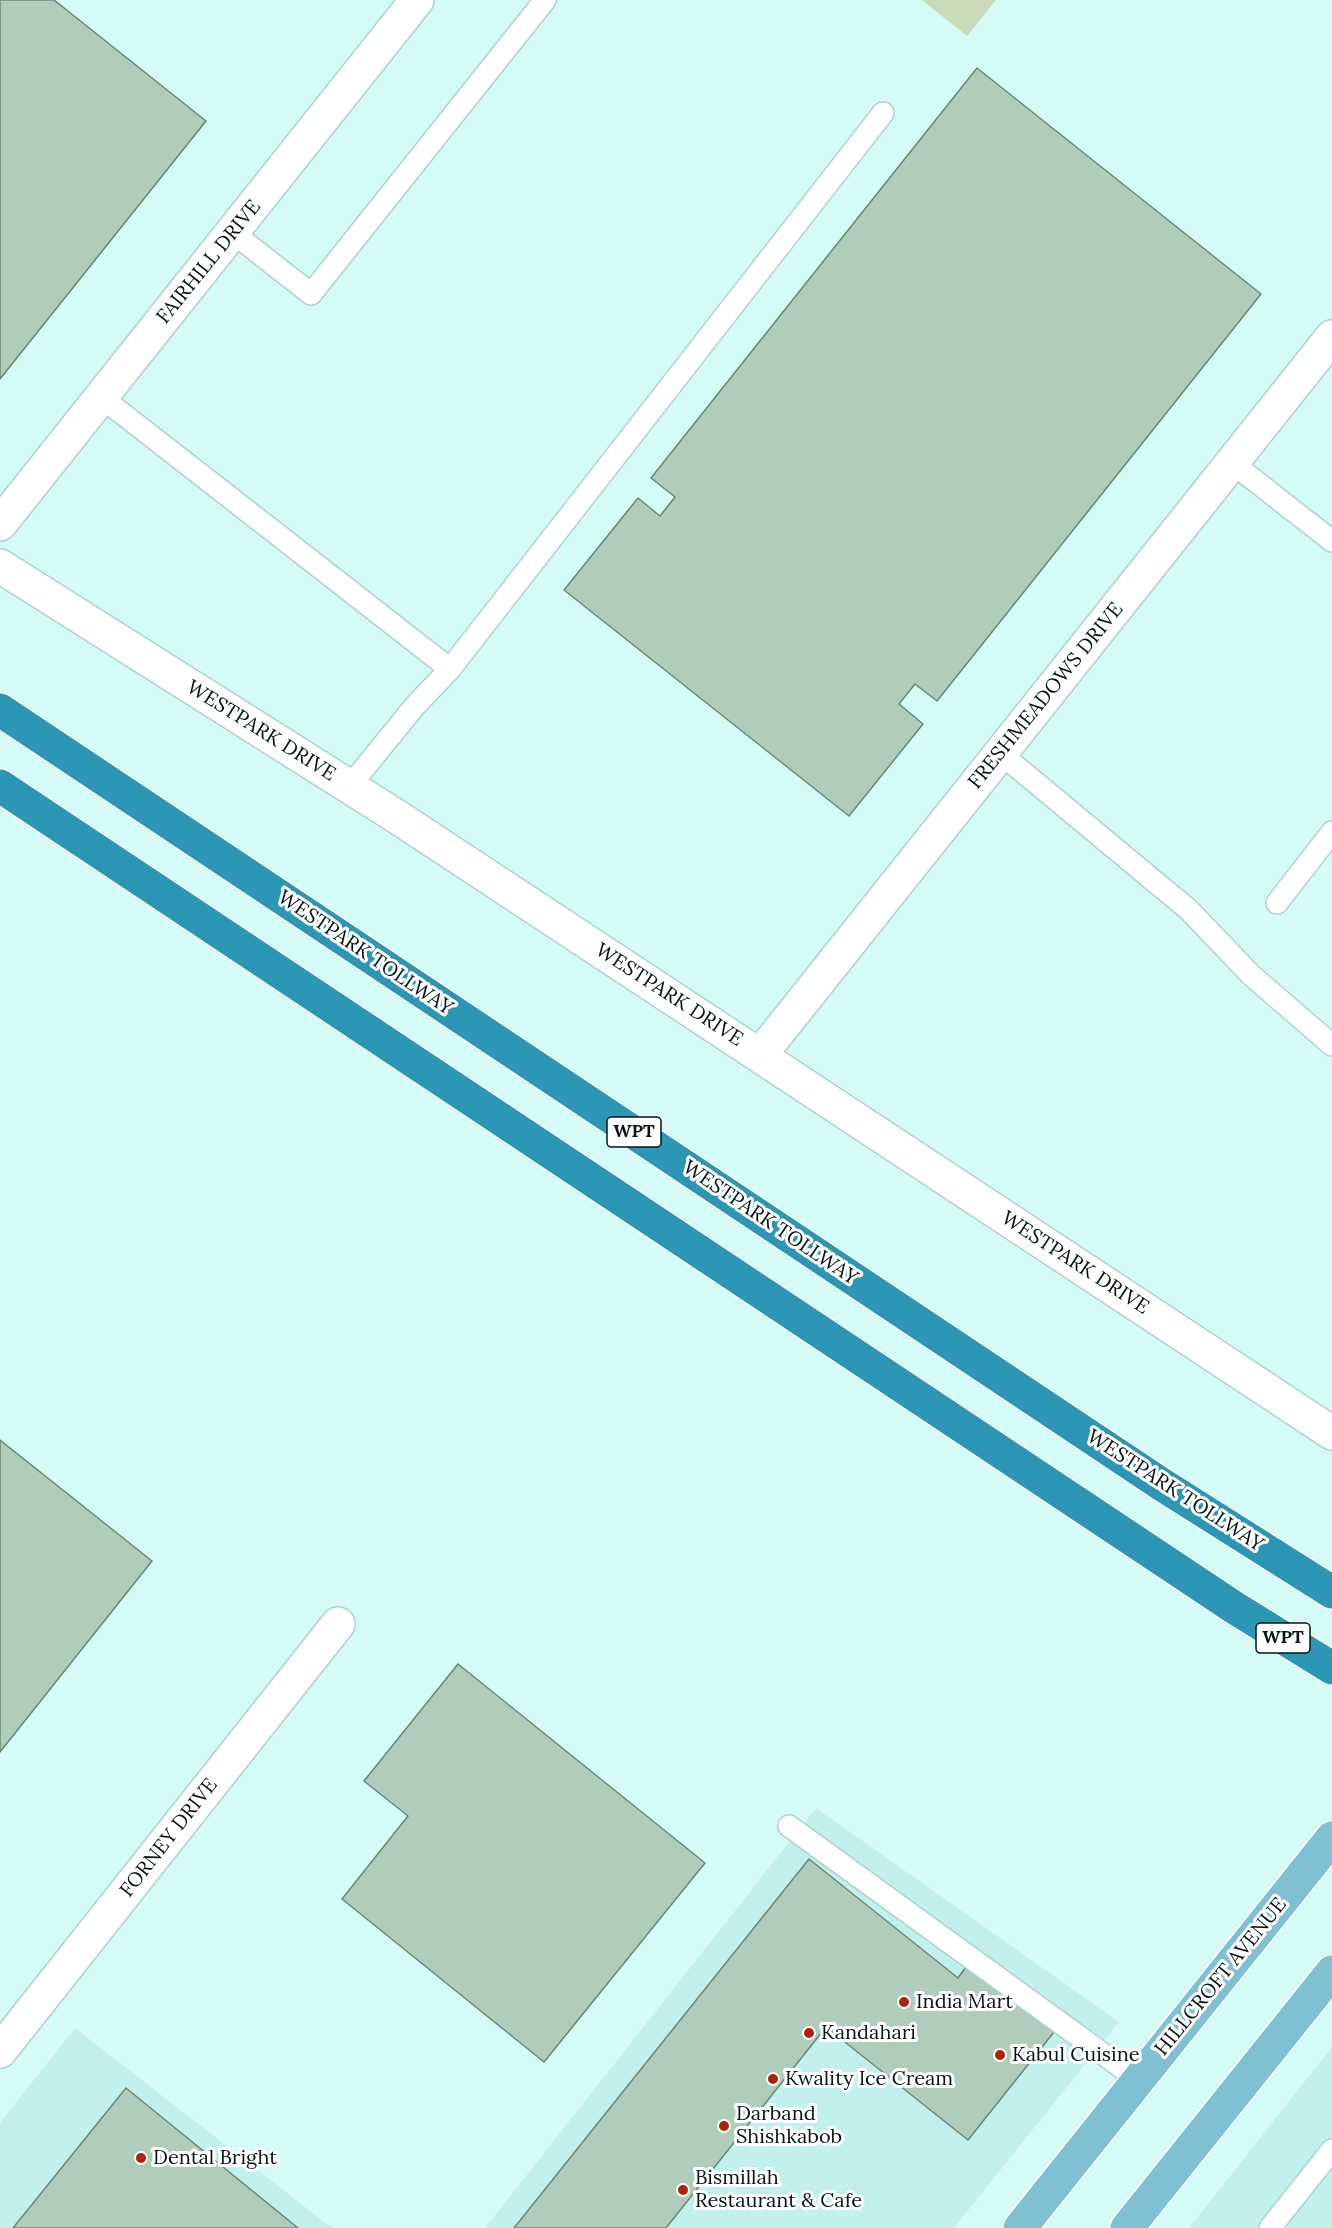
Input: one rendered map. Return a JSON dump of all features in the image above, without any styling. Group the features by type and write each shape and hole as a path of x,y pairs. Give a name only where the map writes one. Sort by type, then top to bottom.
{"highway":[{"name":"WESTPARK TOLLWAY","path":"0,710 1161,1484 1332,1592"},
{"name":"WPT","path":"0,786 1235,1608 1332,1668"}],"main road":[{"name":"HILLCROFT AVENUE","path":"1020,2228 1332,1838"},
{"path":"1127,2228 1332,1972"}],"street":[{"name":"FAIRHILL DRIVE","path":"0,524 417,0"},
{"name":"FRESHMEADOWS DRIVE","path":"760,1055 1332,336"},
{"name":"WESTPARK DRIVE","path":"0,566 350,787 1332,1433"},
{"name":"FORNEY DRIVE","path":"0,2051 339,1624"}],"lane":[{"path":"232,232 310,294 545,0"},
{"path":"350,787 414,707 450,669 883,113"},
{"path":"101,397 450,669"},
{"path":"1231,462 1332,541"},
{"path":"1000,753 1189,910 1251,975 1332,1045"},
{"path":"1277,903 1332,832"},
{"path":"789,1826 1138,2080"},
{"path":"1270,2228 1332,2150"}],"shaded area":[{"path":"816,1808 1119,2022 954,2228 485,2228"},
{"path":"75,2028 332,2228 0,2228 0,2123"},
{"path":"1332,2047 1332,2228 1189,2228"}],"green space":[{"path":"922,0 996,0 967,36"}],"building":[{"path":"0,0 54,0 206,121 0,379"},
{"path":"977,68 1261,294 937,701 915,684 899,704 923,724 849,816 564,590 638,498 660,516 675,497 651,478"},
{"path":"0,1440 152,1561 0,1752"},
{"path":"458,1664 705,1863 544,2062 342,1899 408,1816 364,1781"},
{"path":"809,1859 958,1978 968,1964 1054,2032 968,2140 826,2027 666,2228 514,2228"},
{"name":"Dental Bright","path":"126,2088 298,2228 13,2228"}],"place":[{"name":"India Mart","path":"904,2002"},
{"name":"Kandahari","path":"809,2033"},
{"name":"Kabul Cuisine","path":"1000,2055"},
{"name":"Kwality Ice Cream","path":"773,2079"},
{"name":"Darband Shishkabob","path":"724,2126"},
{"name":"Dental Bright","path":"141,2158"},
{"name":"Bismillah Restaurant & Cafe","path":"683,2190"}]}
